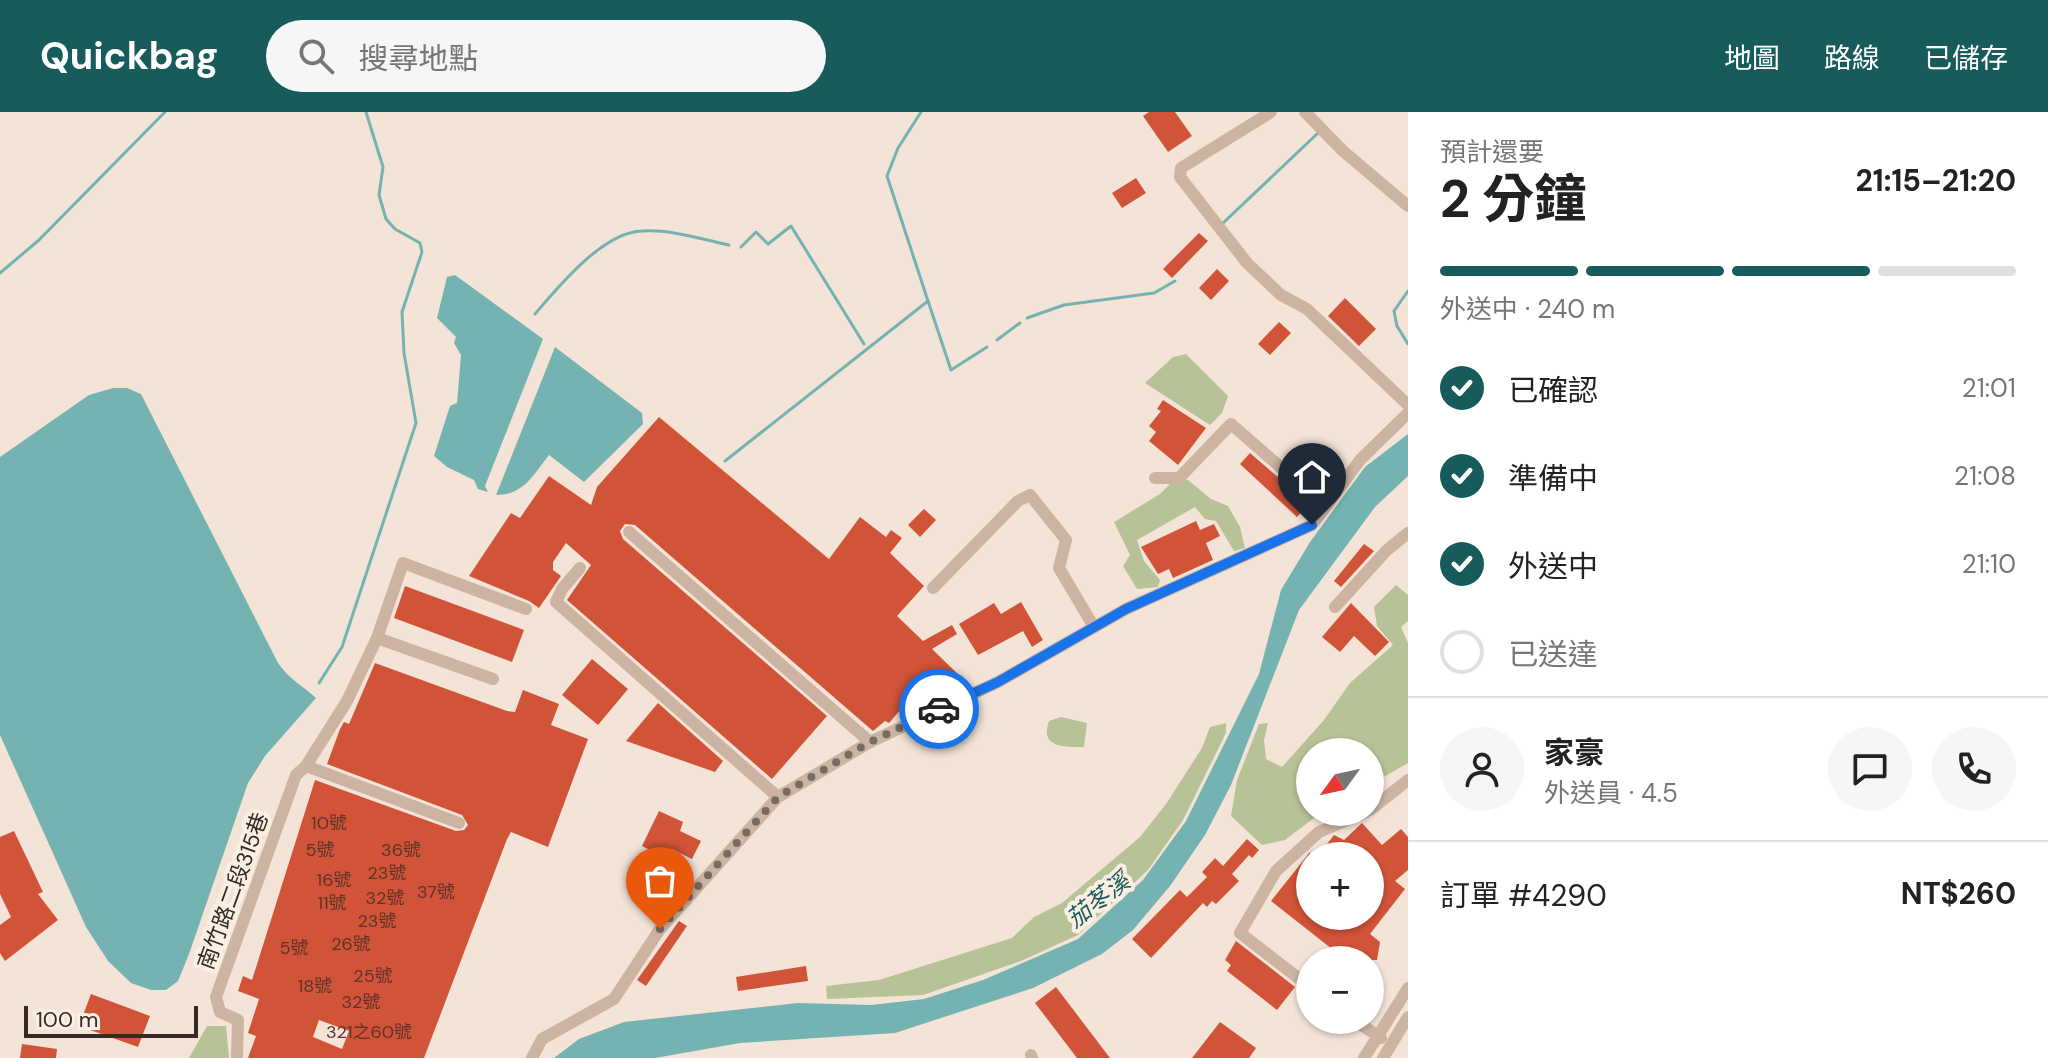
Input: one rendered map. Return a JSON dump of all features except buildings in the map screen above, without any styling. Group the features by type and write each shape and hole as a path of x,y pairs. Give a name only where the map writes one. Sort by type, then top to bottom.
{"street":[{"path":"1271,112 1181,168 1180,177 1247,263 1281,295 1307,309 1408,405"},
{"path":"1305,112 1343,151 1408,206"},
{"path":"532,1058 542,1039 614,999 660,929 778,797 870,742 975,692 1094,627 1312,525 1360,460 1408,413"},
{"path":"1155,478 1179,478 1231,424 1325,506"},
{"path":"933,588 1018,501 1030,495 1066,540 1059,568 1094,627"},
{"path":"629,532 870,742"},
{"path":"1335,607 1387,550 1408,533"},
{"path":"459,823 301,770 347,701 377,638 403,563 526,609"},
{"path":"580,568 562,589 556,602 778,797"},
{"path":"377,638 493,679"},
{"name":"南竹路二段315巷","path":"237,1058 238,1020 220,1012 216,997 301,770"},
{"path":"1384,799 1408,780"},
{"path":"1296,976 1240,933 1276,871 1319,832 1333,826"},
{"path":"1364,1058 1408,988"},
{"path":"1383,1058 1408,1017"},
{"path":"1376,1035 1392,1042"}],"green space":[{"path":"1186,354 1228,396 1222,413 1210,425 1145,383 1173,357"},
{"path":"1188,480 1211,499 1228,506 1240,527 1245,548 1234,551 1216,521 1205,519 1195,507 1137,540 1144,561 1160,580 1158,587 1137,589 1123,566 1130,555 1114,522 1160,494 1172,482"},
{"path":"1396,585 1408,595 1408,621 1401,627 1408,643 1408,763 1384,777 1384,738 1308,738 1350,683 1393,645 1377,626 1374,607"},
{"path":"1061,717 1087,723 1084,747 1062,746 1051,741 1047,730 1049,721"},
{"path":"1226,723 1226,733 1183,820 1148,870 1078,935 1021,961 923,995 827,999 826,986 879,980 1012,938 1034,917 1062,903 1140,837 1166,804 1202,748 1210,727"},
{"path":"1268,723 1264,740 1266,759 1282,767 1296,751 1296,826 1304,826 1285,840 1262,845 1231,816 1237,780 1259,724"},
{"path":"207,1026 226,1026 229,1058 189,1058"}],"water":[{"path":"455,275 543,339 485,486 488,492 478,489 474,480 447,467 434,456 450,406 457,403 461,355 454,343 456,337 437,318 447,277"},
{"path":"555,347 642,413 643,424 584,482 549,455 521,488 496,495"},
{"path":"113,388 127,388 141,394 278,663 316,698 265,756 248,783 189,954 178,981 166,990 151,990 131,983 108,961 86,927 0,735 0,457 89,395"},
{"path":"1408,434 1408,476 1375,507 1299,610 1231,785 1205,835 1170,886 1133,930 1102,954 1033,988 895,1033 740,1043 655,1058 554,1058 579,1039 624,1022 798,1003 871,1005 924,999 983,980 1078,939 1143,880 1186,821 1259,674 1281,590 1310,542 1365,467"}],"waterway":[{"path":"0,273 39,240 165,112"},
{"path":"319,683 342,647 416,423 404,353 402,312 422,252 420,243 395,229 386,219 379,195 383,167 366,112"},
{"path":"725,461 928,301 887,176 898,148 921,112"},
{"path":"1222,224 1318,133"},
{"path":"741,247 756,232 768,244 791,226 864,344"},
{"path":"535,314 582,263 627,234 663,232 729,245"},
{"path":"1027,318 1064,305 1154,293 1175,281"},
{"path":"1408,291 1394,311 1397,326 1408,344"},
{"path":"928,301 951,370 987,347"},
{"path":"997,340 1020,323"}],"way so far":[{"path":"660,929 747,828 778,797 870,742 939,709"}],"route":[{"path":"939,709 998,682 1126,609 1312,525"}],"water label":[{"name":"茄苳溪","path":"1098,900"}]}
